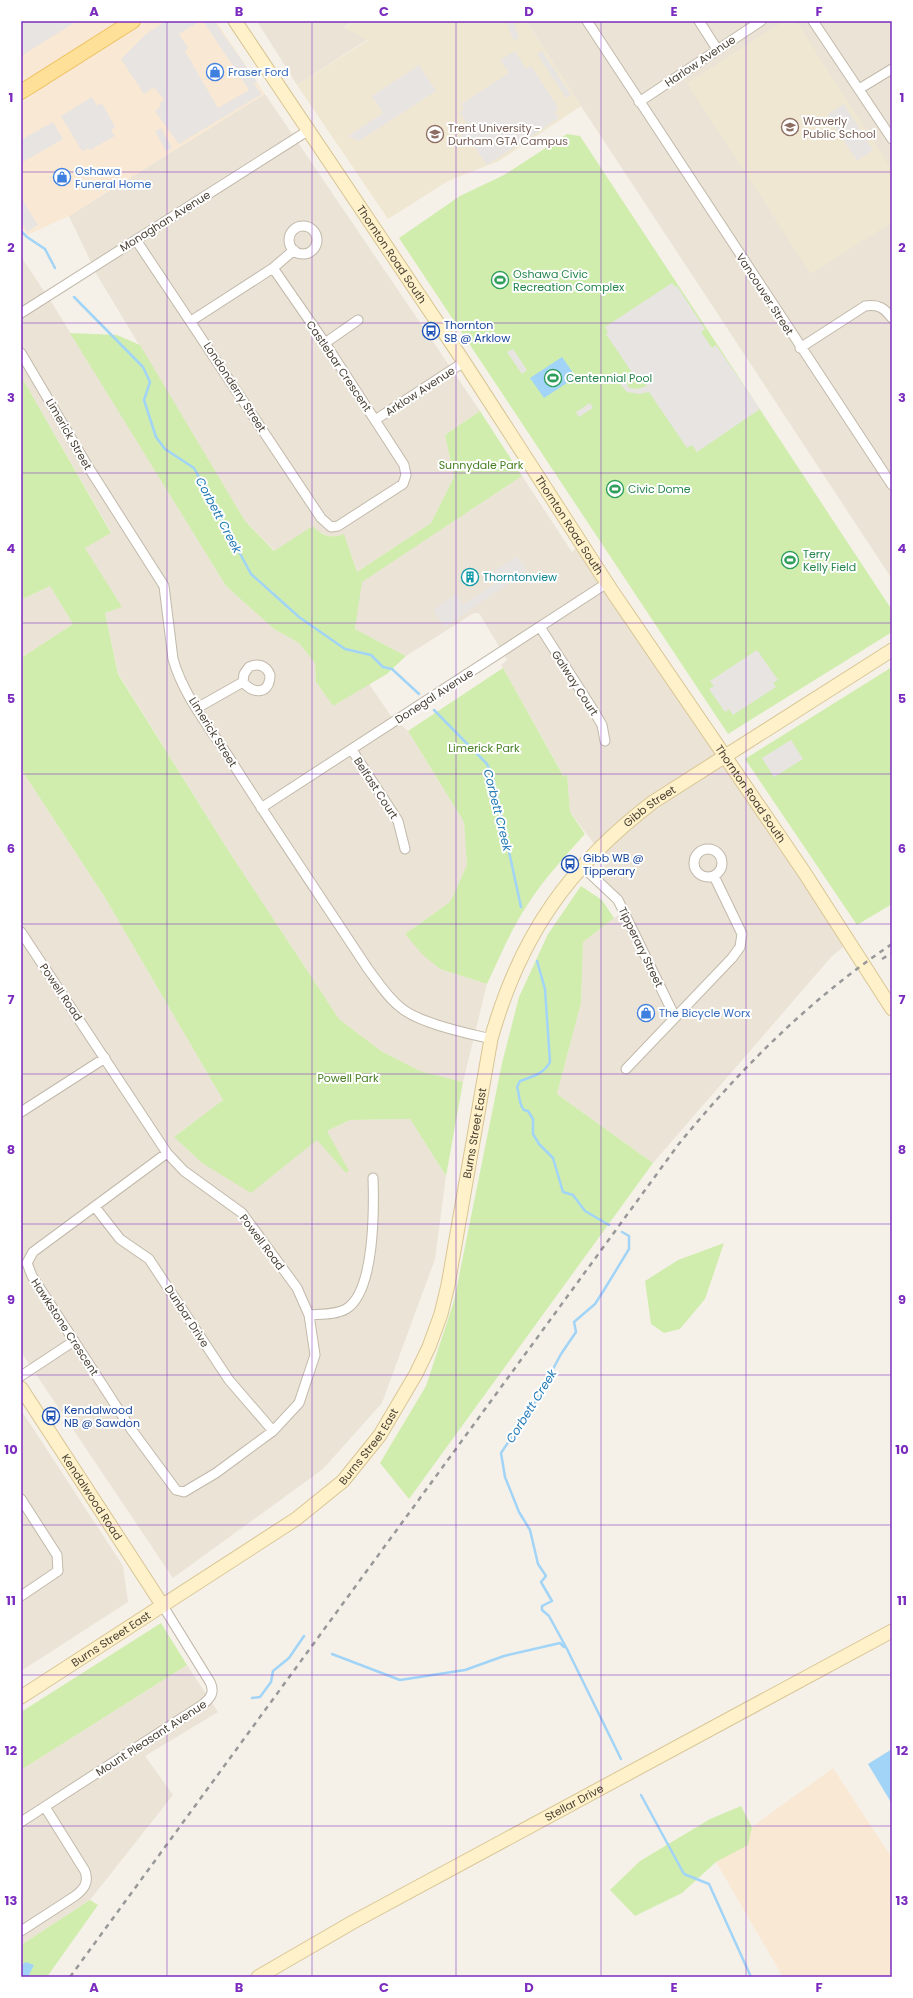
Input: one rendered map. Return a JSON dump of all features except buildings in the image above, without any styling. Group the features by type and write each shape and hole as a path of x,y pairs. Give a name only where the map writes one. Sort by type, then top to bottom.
{"main road":[{"path":"21,92 133,21"},
{"name":"Thornton Road South","path":"236,21 464,362 607,583 804,872 892,1009"},
{"name":"Gibb Street","path":"491,1039 506,989 522,953 545,913 582,866 608,839 642,810 892,650"},
{"name":"Burns Street East","path":"21,1697 296,1518 343,1481 380,1435 416,1374 429,1347 441,1314 448,1285 491,1039"},
{"name":"Kendalwood Road","path":"21,1388 163,1606"},
{"name":"Stellar Drive","path":"258,1977 357,1920 892,1631"}],"street":[{"name":"Vancouver Street","path":"587,21 800,348 892,486"},
{"path":"699,21 717,49"},
{"name":"Harlow Avenue","path":"639,102 761,21"},
{"path":"813,21 892,139"},
{"path":"859,89 892,69"},
{"name":"Monaghan Avenue","path":"21,312 309,130"},
{"name":"Londonderry Street","path":"136,240 321,518 331,527 338,526"},
{"path":"191,321 273,268 294,250"},
{"name":"Castlebar Crescent","path":"273,268 325,343 404,465 406,475 403,484 338,526"},
{"path":"800,348 865,306 875,304 883,308 892,318"},
{"path":"325,343 358,320"},
{"name":"Limerick Street","path":"21,353 87,465 164,586 173,659 176,671 197,708 261,808 368,969 383,990 401,1008 418,1018 491,1039"},
{"name":"Arklow Avenue","path":"375,420 464,362"},
{"name":"Donegal Avenue","path":"261,808 607,583"},
{"name":"Galway Court","path":"540,627 602,725 605,741"},
{"path":"197,708 243,682"},
{"name":"Belfast Court","path":"352,750 398,821 405,849"},
{"name":"Tipperary Street","path":"582,866 618,900 675,1017"},
{"path":"626,1069 732,958 740,947 742,934 714,876"},
{"name":"Powell Road","path":"21,932 167,1153 184,1171 242,1212 297,1288 309,1315 315,1355 299,1403 273,1431 216,1473 184,1492"},
{"path":"21,1112 105,1058"},
{"name":"Hawkstone Crescent","path":"167,1153 33,1252 27,1263 32,1276 131,1429 176,1490 184,1492"},
{"path":"309,1315 325,1314 346,1309 358,1295 364,1283 374,1222 373,1178"},
{"name":"Dunbar Drive","path":"95,1207 120,1239 149,1259 228,1380 273,1431"},
{"path":"21,1376 74,1342"},
{"path":"21,1499 57,1555 58,1571 21,1596"},
{"name":"Mount Pleasant Avenue","path":"21,1822 202,1706 211,1697 212,1690 210,1682 163,1606"},
{"path":"21,1931 75,1896 85,1887 87,1881 85,1871 45,1807"}],"shaded area":[{"path":"21,21 216,21 265,94 69,216 27,235 21,225 21,103 33,95 21,74"},
{"path":"21,21 39,21 40,23 43,21 77,21 21,56"},
{"path":"166,21 200,21 179,34 188,48 185,51 218,108 249,90 203,21 214,21 257,82 254,84 262,94 179,144 155,111 161,106 159,104 164,100 154,87 144,94 121,59 146,34"},
{"path":"257,21 354,21 344,27 368,39 297,85"},
{"name":"Trent University - Durham GTA Campus","path":"354,21 526,21 581,106 499,161 448,181 388,219 297,85 368,40 344,28"},
{"path":"513,21 519,38 513,40 507,23"},
{"path":"526,21 892,21 892,579 581,106"},
{"name":"Waverly Public School","path":"784,21 796,21 892,170 892,222 811,274 687,83"},
{"path":"515,51 526,69 531,66 558,107 555,113 559,118 487,165 468,138 464,140 461,135 463,133 460,129 467,124 459,112 464,109 461,104 509,73 500,60"},
{"path":"542,51 571,95 566,98 537,54"},
{"path":"419,65 436,91 359,141 348,136 383,113 372,96"},
{"path":"265,94 480,411 445,435 454,477 431,523 357,572 344,535 332,537 317,531 313,527 275,551 245,521 97,275 69,216"},
{"path":"92,97 97,106 102,103 115,127 111,130 115,136 90,150 88,148 82,151 61,116"},
{"path":"844,104 873,150 857,161 827,115"},
{"path":"53,122 63,139 23,162 21,159 21,140"},
{"path":"161,128 172,148 166,151 155,131"},
{"path":"21,198 38,225 27,232 21,221"},
{"path":"21,257 52,303 226,586 274,629 299,643 315,663 316,682 333,706 369,684 391,716 408,731 464,822 467,865 450,902 405,934 440,969 487,984 463,1082 420,1071 381,1051 339,1019 228,850 118,673 105,613 121,607 85,548 111,532 21,376"},
{"path":"672,283 675,287 677,286 705,329 701,332 712,348 716,345 760,409 697,452 692,445 687,448 649,392 639,394 627,392 612,375 616,372 630,388 636,389 647,386 640,374 635,377 606,334 608,332 605,327"},
{"path":"513,349 527,370 522,374 507,352"},
{"path":"590,403 593,408 579,417 576,412"},
{"path":"522,476 572,552 583,540 847,944 832,956 653,1163 557,1094 581,1003 583,942 614,918 627,911 621,898 596,873 608,862 570,812 567,775 565,778 501,665 507,660 479,613 474,613 406,656 355,629 361,582"},
{"path":"517,556 527,571 445,627 433,610 456,594 463,605 496,583 490,574"},
{"path":"50,586 73,624 21,658 21,600"},
{"path":"757,650 778,680 773,683 776,687 733,715 729,709 725,712 709,689 714,686 710,681"},
{"path":"791,740 803,759 774,777 762,758"},
{"path":"21,769 104,896 223,1100 174,1137 202,1163 296,1156 327,1131 350,1120 410,1119 446,1176 435,1259 382,1403 323,1469 173,1578 21,1352"},
{"path":"21,1410 123,1566 128,1602 21,1671"},
{"path":"187,1665 218,1712 145,1756 173,1795 90,1900 21,1945 21,1770"},
{"path":"833,1768 892,1858 892,1977 783,1977 716,1862 752,1827"}],"green space":[{"name":"Oshawa Civic Recreation Complex","path":"567,134 580,136 892,610 892,632 728,734 399,238 460,196 504,175"},
{"name":"Sunnydale Park","path":"70,333 117,335 140,345 245,521 274,551 313,526 327,536 340,536 344,534 357,572 431,523 454,477 445,435 480,411 522,476 362,582 355,629 406,656 387,674 333,706 316,682 315,663 299,643 274,629 226,586"},
{"name":"Powell Park","path":"21,376 111,533 85,548 122,607 105,613 118,674 228,850 339,1019 381,1051 420,1071 463,1082 446,1176 410,1119 350,1120 327,1131 349,1171 346,1173 317,1140 251,1193 202,1163 174,1137 223,1100 104,896 21,769 21,658 73,624 50,586 21,600"},
{"path":"892,667 892,904 857,925 745,759"},
{"name":"Limerick Park","path":"503,668 564,777 567,774 570,812 585,834 562,859 528,904 511,933 487,984 440,969 423,955 405,934 450,902 467,865 464,822 408,731"},
{"path":"581,886 602,900 614,918 583,942 581,1003 557,1094 653,1163 409,1499 380,1463 426,1386 454,1301 502,1063 519,997 548,934"},
{"path":"724,1243 705,1299 680,1329 664,1333 651,1324 645,1281 678,1260"},
{"path":"161,1623 187,1665 21,1770 21,1712"},
{"path":"741,1806 752,1827 748,1845 716,1862 682,1893 635,1916 610,1890 640,1861 710,1819"},
{"path":"90,1900 98,1905 47,1977 21,1977 21,1945"}],"water":[{"name":"Centennial Pool","path":"562,357 576,377 544,398 530,378"},
{"path":"892,1749 892,1804 868,1764"},
{"path":"26,1962 34,1965 28,1977 21,1977 21,1965"}],"waterway":[{"name":"Corbett Creek","path":"21,231 45,249 55,268"},
{"name":"Corbett Creek","path":"74,297 143,367 150,382 144,400 156,437 165,449 194,468 251,574 299,617 345,649 371,655 383,667 392,669 419,694"},
{"name":"Corbett Creek","path":"434,710 487,764 493,778 521,907"},
{"name":"Corbett Creek","path":"537,961 545,989 550,1062 541,1072 520,1081 517,1087 520,1102 524,1110 528,1111 533,1119 533,1134 539,1144 553,1158 563,1192 573,1195 585,1211 609,1225"},
{"name":"Corbett Creek","path":"621,1759 567,1649 549,1616 542,1610 542,1606 552,1601 541,1582 546,1576 538,1564 530,1530 519,1512 505,1477 501,1453 536,1401 561,1354 576,1332 574,1322 595,1304 629,1249 629,1236 622,1232"},
{"path":"252,1698 260,1697 271,1682 273,1671 289,1658 304,1636"},
{"path":"332,1654 400,1680 465,1670 504,1656 560,1643 564,1647"},
{"name":"Corbett Creek","path":"641,1795 684,1874 709,1884 751,1977"}],"railway":[{"path":"70,1977 678,1145 726,1089 778,1037 833,988 892,944"},
{"path":"882,959 892,953"}],"place":[{"name":"Fraser Ford","path":"215,72"},
{"name":"Waverly Public School","path":"790,127"},
{"name":"Trent University - Durham GTA Campus","path":"435,134"},
{"name":"Oshawa Funeral Home","path":"62,177"},
{"name":"Oshawa Civic Recreation Complex","path":"500,280"},
{"name":"Thornton SB @ Arklow","path":"431,331"},
{"name":"Centennial Pool","path":"553,378"},
{"name":"Civic Dome","path":"615,489"},
{"name":"Terry Kelly Field","path":"790,560"},
{"name":"Thorntonview","path":"470,577"},
{"name":"Gibb WB @ Tipperary","path":"570,864"},
{"name":"The Bicycle Worx","path":"646,1013"},
{"name":"Kendalwood NB @ Sawdon","path":"51,1416"}]}
